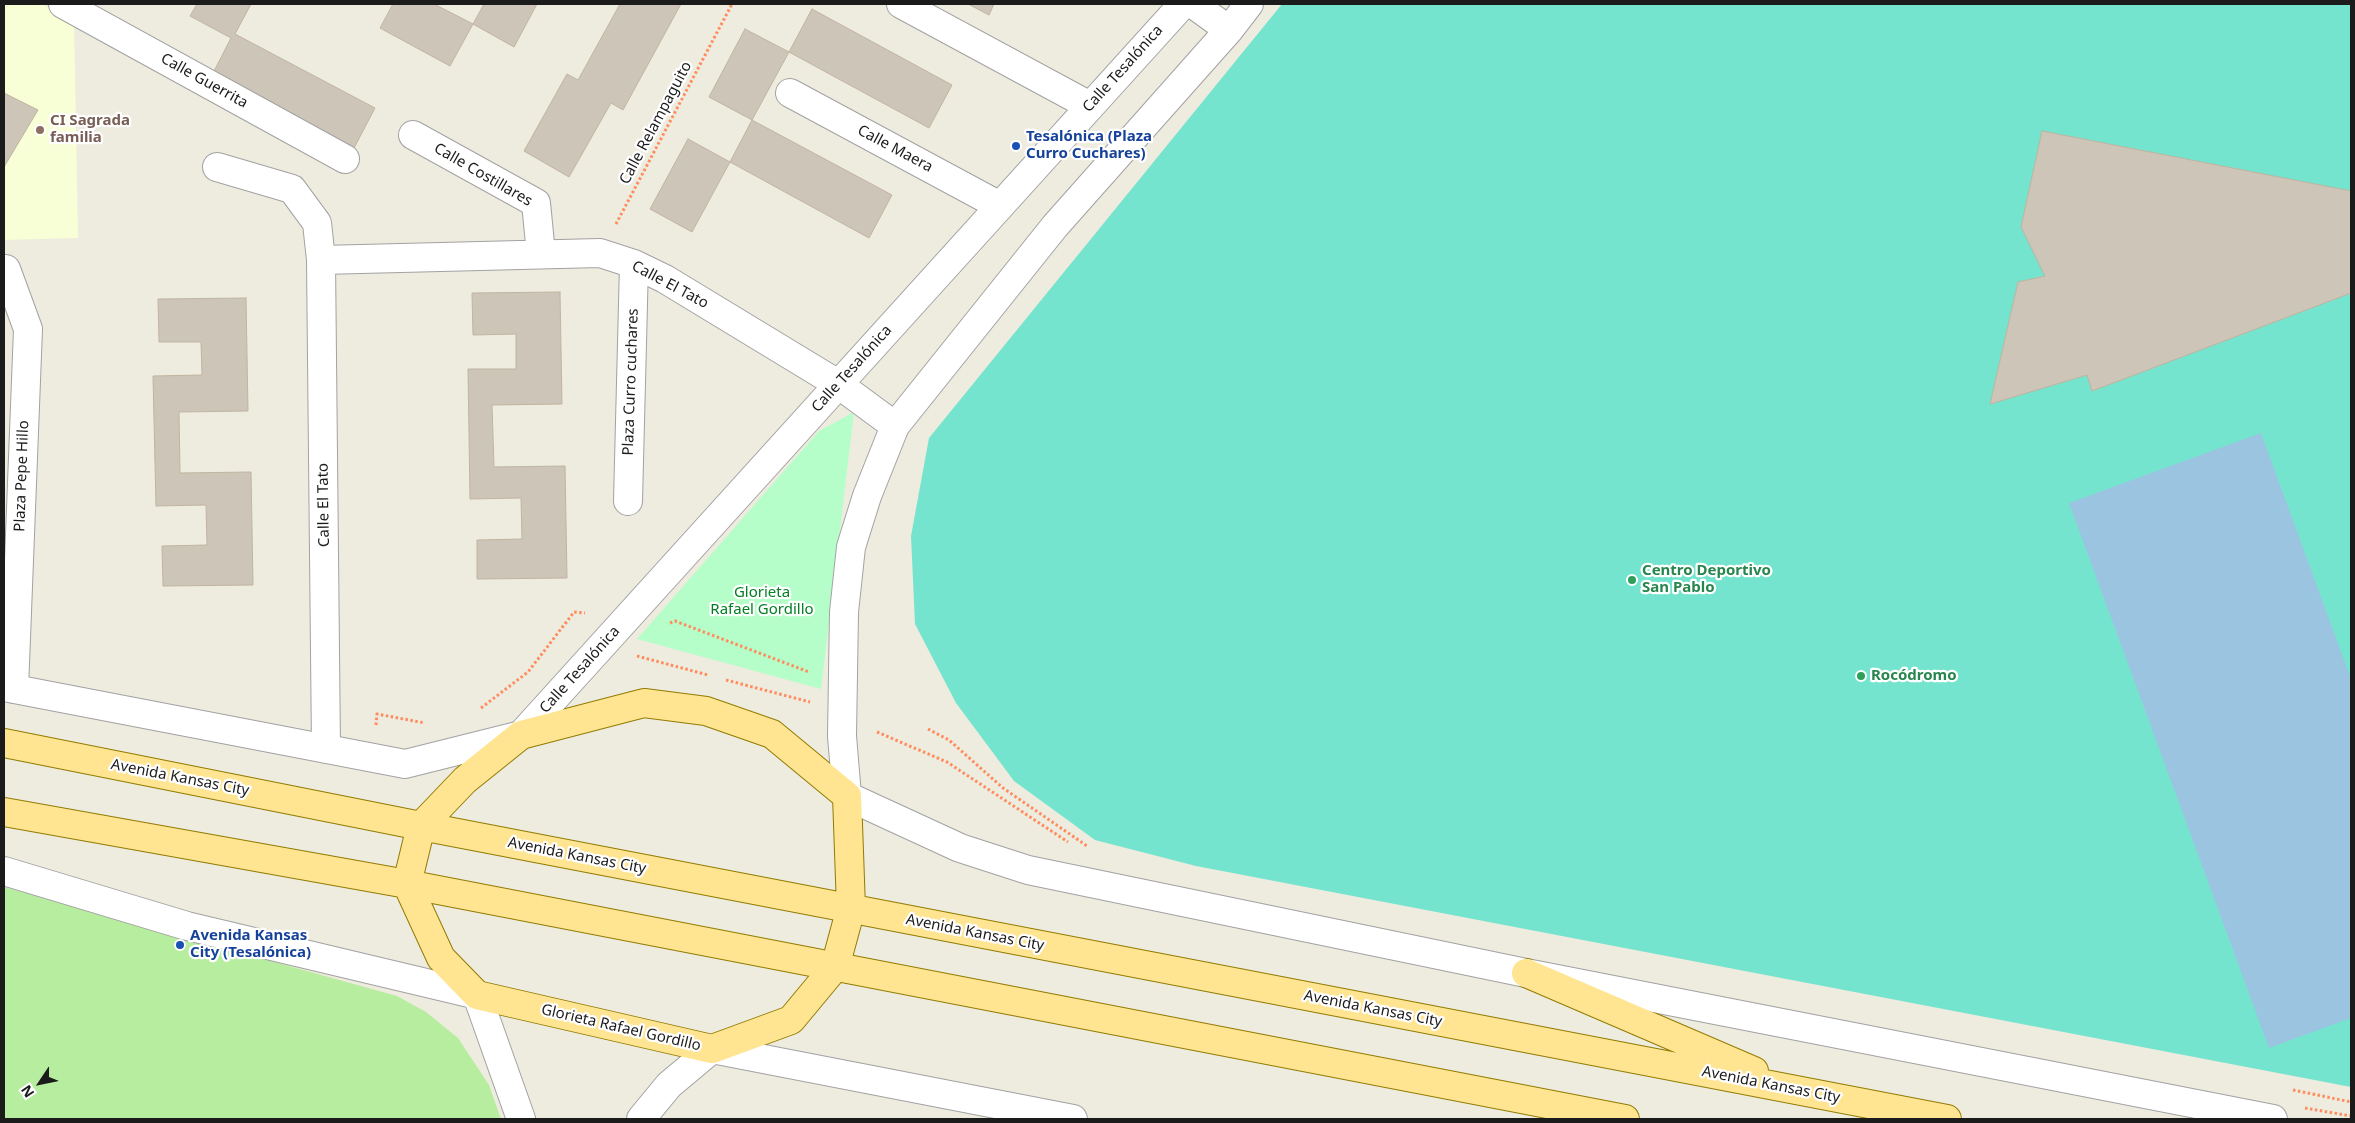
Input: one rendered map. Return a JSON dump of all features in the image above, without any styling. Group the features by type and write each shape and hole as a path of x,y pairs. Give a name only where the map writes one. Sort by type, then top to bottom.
{"main road":[{"path":"477,996 441,958 407,884 422,826 465,780 521,735 644,703 706,711 772,734 847,796"},
{"name":"Avenida Kansas City","path":"4,743 422,826 1947,1119"},
{"name":"Glorieta Rafael Gordillo","path":"477,996 712,1048 790,1020 835,967 851,908 847,796"},
{"path":"4,812 407,884 1625,1119"},
{"path":"1526,973 1801,1091"}],"street":[{"name":"Calle Guerrita","path":"62,4 345,159"},
{"path":"901,4 1090,106"},
{"name":"Calle Tesalónica","path":"521,735 1183,4"},
{"path":"1193,4 1229,30"},
{"path":"1249,4 1229,30 1055,226 895,426 867,496 851,547 844,612 842,736 847,796 960,848 1028,870 1526,973 2272,1119"},
{"name":"Calle Maera","path":"790,93 1000,206"},
{"name":"Calle Costillares","path":"413,135 536,203 541,254"},
{"name":"Calle El Tato","path":"217,167 292,189 317,223 321,260 326,749"},
{"name":"Calle El Tato","path":"321,260 600,253 634,264 665,279 838,384 895,426"},
{"name":"Plaza Curro cuchares","path":"628,501 634,264"},
{"name":"Plaza Pepe Hillo","path":"4,269 6,269 28,329 9,688"},
{"path":"9,688 405,764 521,735"},
{"path":"4,871 187,926 477,996 521,1119"},
{"path":"641,1119 669,1085 712,1048 1073,1119"}],"path":[{"name":"Calle Relampaguito","path":"600,253 732,4"},
{"path":"474,710 484,707 528,672 574,612 590,613"},
{"path":"666,625 675,621 814,674"},
{"path":"376,729 377,714 430,724"},
{"path":"928,729 949,740 1003,788 1088,847"},
{"path":"2284,1088 2351,1102"}],"shaded area":[{"name":"CI Sagrada familia","path":"4,4 42,4 74,21 78,238 4,240"},
{"name":"Centro Deportivo San Pablo","path":"1282,4 2351,4 2351,1087 1196,866 1095,840 1014,781 956,703 915,624 911,536 929,438"},
{"path":"2261,433 2351,679 2351,1018 2269,1048 2069,503"}],"green space":[{"name":"Glorieta Rafael Gordillo","path":"854,412 821,689 637,639 819,431"},
{"path":"4,887 397,996 426,1012 458,1038 489,1085 501,1119 4,1119"}],"building":[{"path":"197,4 251,4 235,34 375,108 353,150 212,75 231,38 190,16"},
{"path":"393,4 434,4 473,24 450,66 380,28"},
{"path":"484,4 537,4 514,47 473,24"},
{"path":"620,4 681,4 623,110 611,103 569,177 524,151 567,74 578,80"},
{"path":"968,4 994,4 989,15"},
{"path":"812,9 952,85 929,128 789,52"},
{"path":"745,29 789,52 752,120 709,97"},
{"path":"4,93 38,110 4,167"},
{"path":"752,120 892,195 869,238 730,162"},
{"path":"2042,131 2351,191 2351,293 2092,391 2087,375 1990,404 2018,282 2045,276 2021,227"},
{"path":"688,139 730,162 692,232 650,209"},
{"path":"560,292 562,404 492,405 494,467 565,466 567,578 477,579 477,540 522,539 521,498 470,499 468,369 516,369 516,334 473,335 472,293"},
{"path":"246,298 248,411 179,412 180,473 251,472 253,585 163,586 162,546 207,545 206,505 156,506 153,376 202,375 201,342 159,342 158,299"}],"place":[{"name":"CI Sagrada familia","path":"40,130"},
{"name":"Tesalónica (Plaza Curro Cuchares)","path":"1016,146"},
{"name":"Centro Deportivo San Pablo","path":"1632,580"},
{"name":"Rocódromo","path":"1861,676"},
{"name":"Avenida Kansas City (Tesalónica)","path":"180,945"}]}
